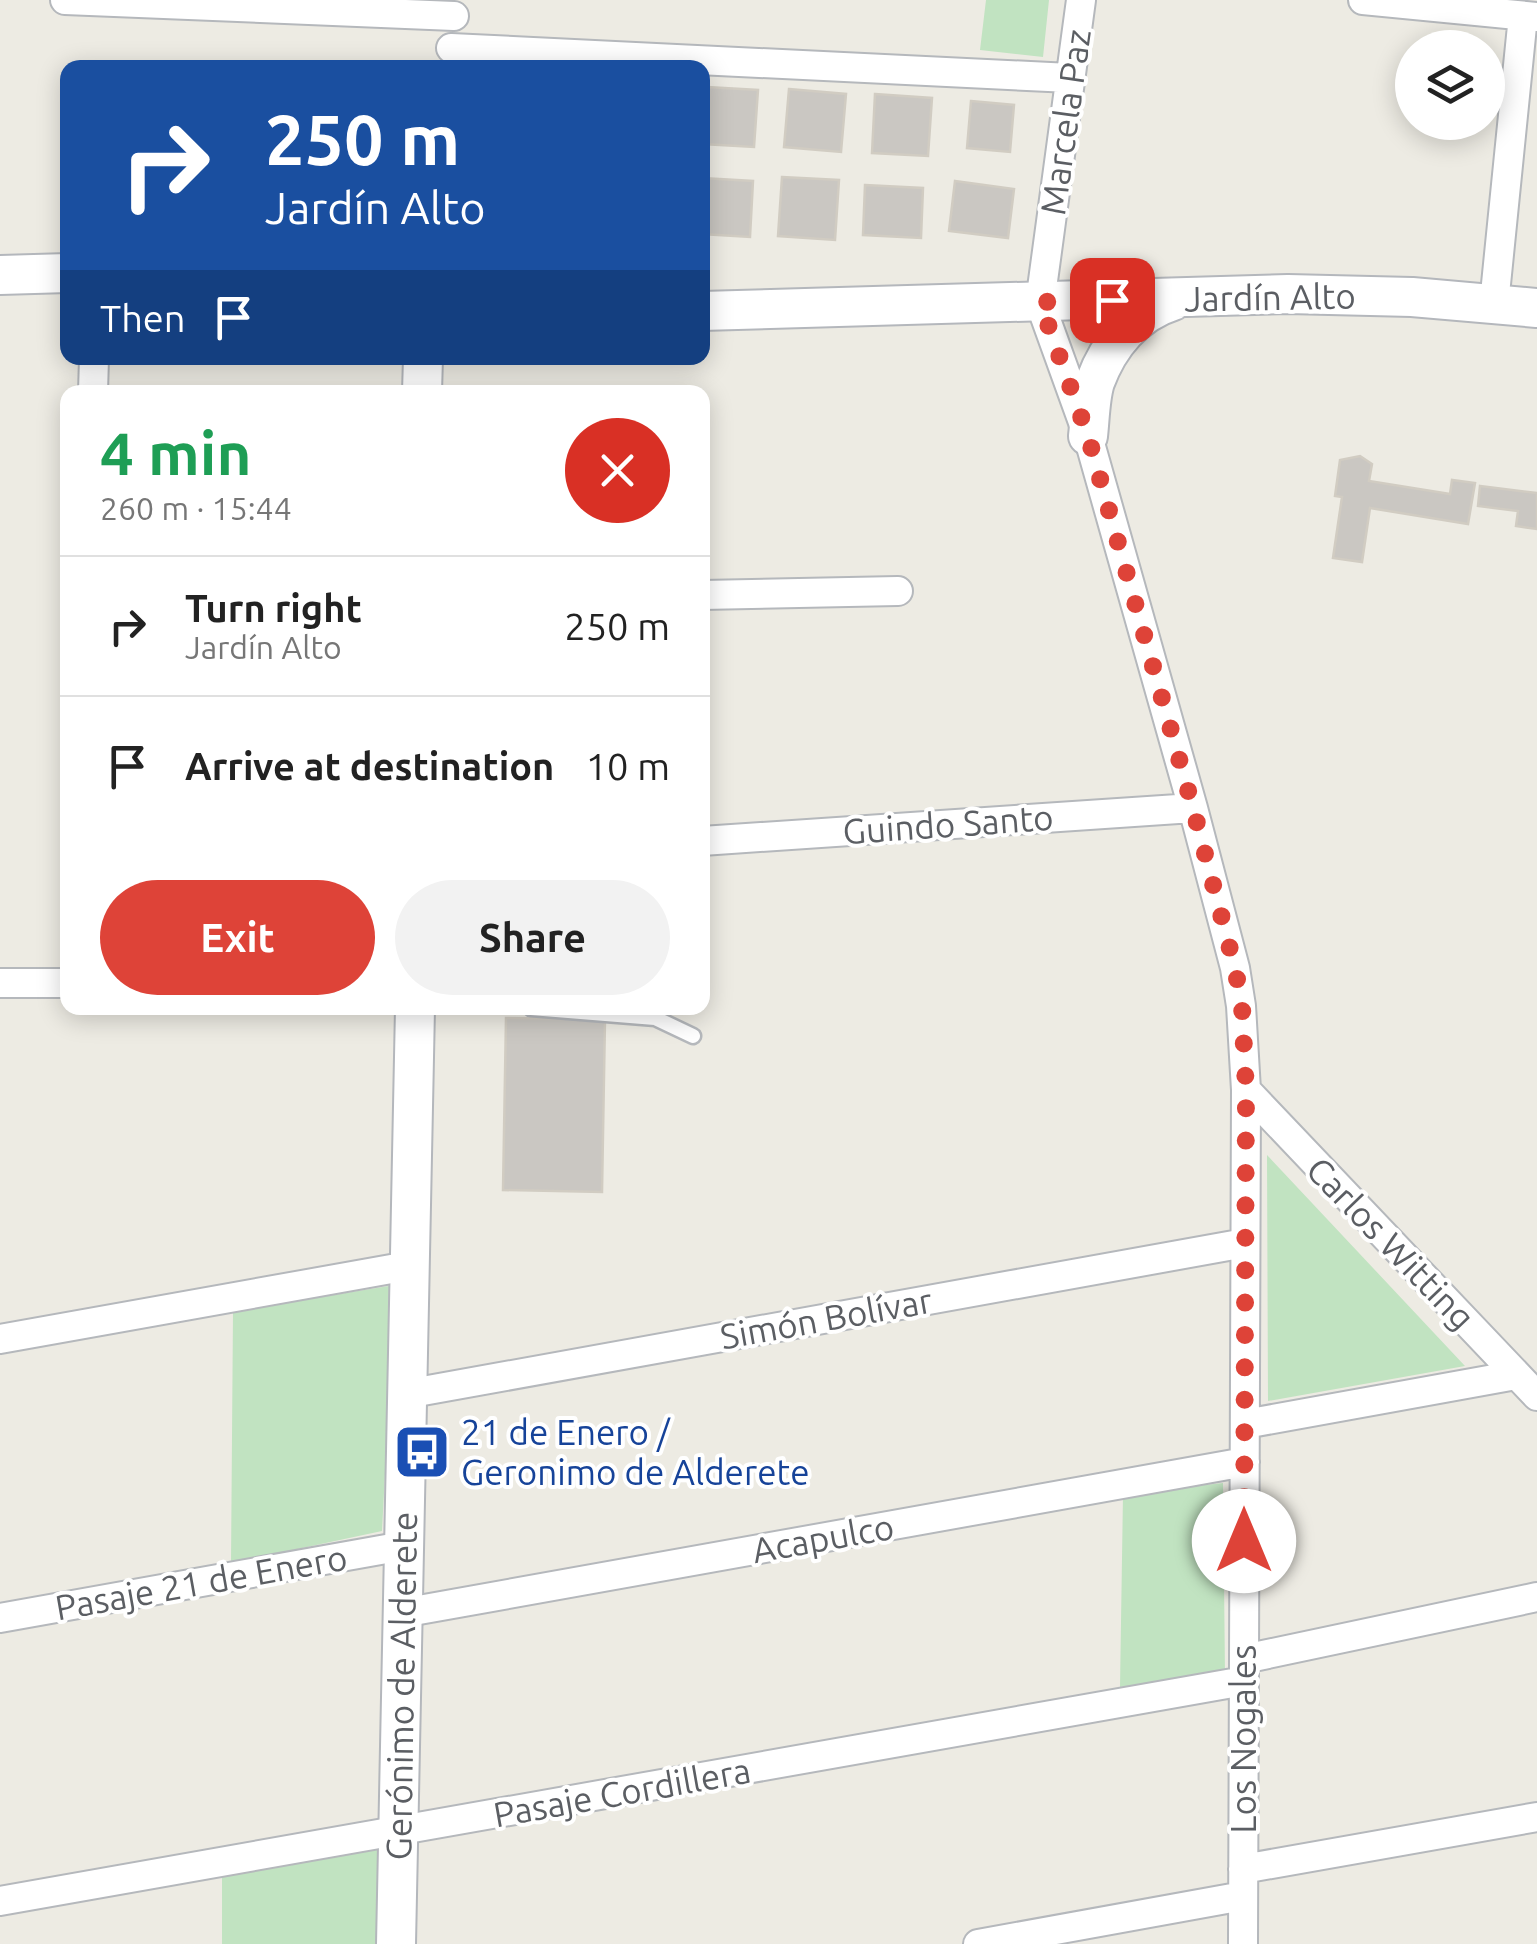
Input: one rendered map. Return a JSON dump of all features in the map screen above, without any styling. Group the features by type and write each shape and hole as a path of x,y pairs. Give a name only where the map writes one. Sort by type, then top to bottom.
{"street":[{"path":"66,0 455,8 449,58 511,60"},
{"name":"Marcela Paz","path":"1040,302 1081,0"},
{"path":"1362,0 1530,17 1494,304"},
{"path":"710,66 1070,78"},
{"path":"0,275 60,273"},
{"name":"Jardín Alto","path":"710,311 1358,294 1537,308"},
{"path":"1088,436 1095,383 1120,335 1150,308 1184,298"},
{"name":"Los Nogales","path":"1040,302 1088,436 1193,808 1242,1006 1246,1090 1243,1944"},
{"path":"710,595 898,590"},
{"name":"Guindo Santo","path":"710,840 1193,808"},
{"path":"0,983 60,983"},
{"name":"Gerónimo de Alderete","path":"396,1944 415,1015"},
{"name":"Carlos Witting","path":"1246,1090 1537,1396"},
{"name":"Simón Bolívar","path":"406,1394 1246,1243"},
{"path":"0,1339 408,1266"},
{"path":"1244,1424 1516,1374"},
{"name":"Acapulco","path":"402,1613 1245,1462"},
{"name":"Pasaje 21 de Enero","path":"0,1618 403,1546"},
{"name":"Pasaje Cordillera","path":"0,1902 398,1832 1244,1670 1537,1597"},
{"path":"978,1944 1537,1817"}],"lane":[{"path":"618,1015 655,1018 693,1036"}],"green space":[{"path":"986,0 1049,0 1043,57 980,50"},
{"path":"1267,1155 1465,1366 1268,1401"},
{"path":"395,1285 382,1531 231,1563 233,1311"},
{"path":"1223,1483 1225,1676 1120,1687 1123,1494"},
{"path":"383,1842 379,1944 222,1944 222,1869"}],"building":[{"path":"710,87 758,90 754,147 710,144"},
{"path":"789,89 846,94 841,152 784,147"},
{"path":"875,94 932,98 928,156 872,153"},
{"path":"971,101 1014,105 1010,152 967,148"},
{"path":"782,177 839,180 835,240 778,236"},
{"path":"710,178 753,181 750,237 710,234"},
{"path":"955,181 1014,189 1008,238 949,231"},
{"path":"865,185 923,188 921,238 863,235"},
{"path":"1360,456 1372,464 1369,481 1450,494 1452,480 1475,483 1468,524 1370,508 1362,562 1333,558 1342,497 1335,496 1340,460"},
{"path":"1480,486 1537,493 1537,529 1516,526 1518,511 1478,506"},
{"path":"506,1018 605,1019 602,1192 503,1190"}],"place":[{"name":"21 de Enero / Geronimo de Alderete","path":"422,1452"}],"route":[{"path":"1112,300 1040,302 1080,408 1193,808 1242,1006 1246,1090 1244,1541"}]}
